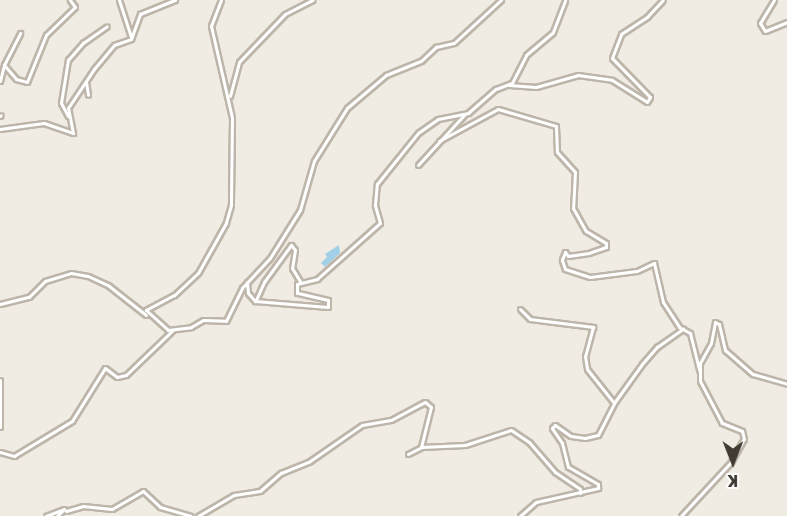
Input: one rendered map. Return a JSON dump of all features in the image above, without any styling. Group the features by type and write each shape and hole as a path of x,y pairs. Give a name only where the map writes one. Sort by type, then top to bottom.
{"street":[{"path":"4,65 16,79 27,82 46,35 75,7 70,0"},
{"path":"118,0 131,39"},
{"path":"69,117 70,104 111,48 131,39 141,14 175,0"},
{"path":"146,315 146,310 174,294 198,273 226,223 234,168 229,100 211,26 221,0"},
{"path":"229,100 239,62 285,14 313,0"},
{"path":"0,304 29,297 45,281 71,273 88,276 109,286 164,329 173,330 195,326 203,320 226,321 247,280 270,258 300,210 314,161 346,108 386,75 421,61 436,47 454,43 501,0"},
{"path":"509,85 526,55 553,32 565,0"},
{"path":"418,165 464,115 496,89 509,85 536,87 578,75 612,80 647,102 650,97 612,58 621,34 647,17 663,0"},
{"path":"774,0 760,23 765,31 787,22"},
{"path":"0,129 44,123 69,134 75,129 61,103 66,64 83,43 107,26"},
{"path":"0,81 4,65 20,33"},
{"path":"86,82 88,95"},
{"path":"439,141 498,109 552,123 557,130 557,152 575,172 573,208 586,231 606,243 606,247 589,253 568,256 565,252 562,260 565,269 576,276 595,276 638,271 654,263 663,302 683,329 690,333 702,386 722,423 742,431 744,439 731,462 681,516"},
{"path":"247,280 248,293 255,301 328,308 328,300 297,293 297,285 320,277 380,223 375,205 377,184 418,133 438,119 464,115"},
{"path":"255,301 291,245 295,250 292,268 301,283"},
{"path":"520,309 530,318 593,327 585,356 587,369 614,403"},
{"path":"699,370 715,322 719,324 725,351 753,374 787,384"},
{"path":"520,516 536,502 594,491 598,484 568,467 562,442 552,428 555,425 572,436 594,437 606,423 614,403 657,347 683,329"},
{"path":"0,452 14,456 72,420 105,368 117,377 126,375 173,330"},
{"path":"0,380 0,426"},
{"path":"198,516 234,495 260,490 281,473 310,461 362,425 411,412 425,402 431,408 423,447"},
{"path":"408,454 423,447 469,444 511,430 529,442 555,472 580,489 580,493"},
{"path":"57,516 83,506 112,509 143,491 160,507 191,516"},
{"path":"46,516 62,508 66,511"}],"water":[{"path":"339,245 340,253 325,267 321,263 327,257 325,254"}]}
